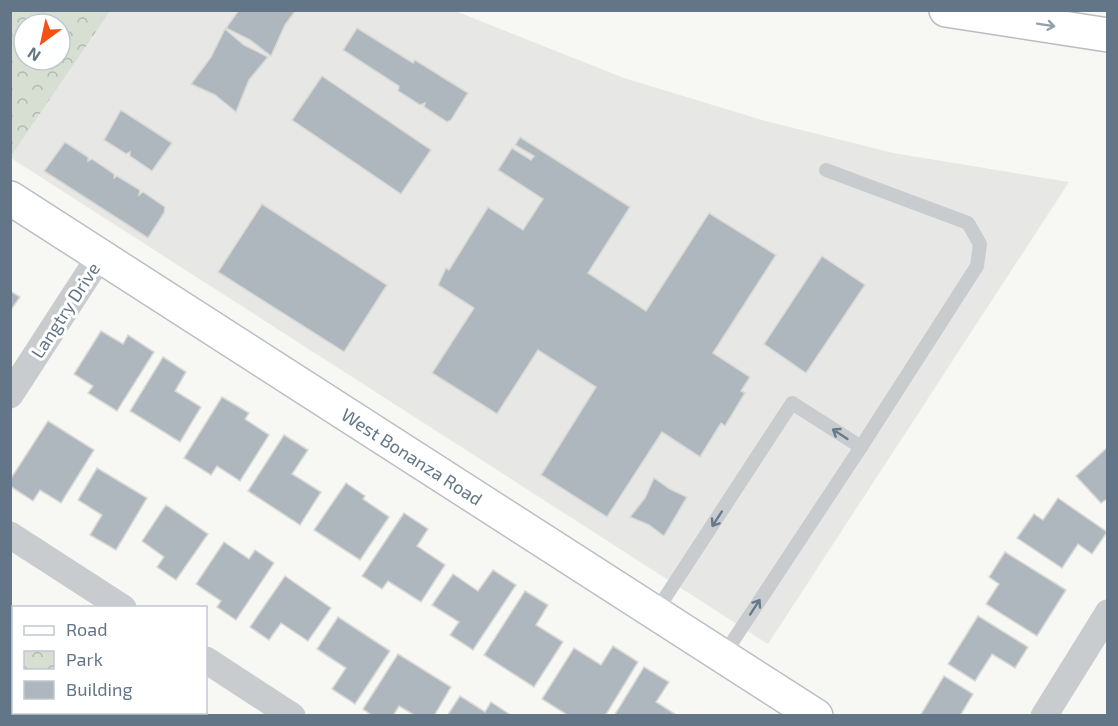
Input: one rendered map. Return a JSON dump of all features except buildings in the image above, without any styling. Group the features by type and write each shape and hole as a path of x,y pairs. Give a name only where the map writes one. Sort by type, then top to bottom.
{"main road":[{"path":"946,10 1107,35"},
{"name":"West Bonanza Road","path":"10,198 816,716"}],"street":[{"name":"Langtry Drive","path":"10,394 100,256"},
{"path":"10,535 120,606"},
{"path":"1044,716 1107,613"},
{"path":"207,661 292,716"}],"lane":[{"path":"723,656 977,266 980,244 968,223 826,170"},
{"path":"656,613 792,403 861,447"}],"shaded area":[{"path":"10,11 455,11 624,78 762,120 893,153 1069,182 768,644 11,158"}],"green space":[{"path":"10,11 110,11 72,67 72,12 12,12 12,72 68,72 11,156"}]}
